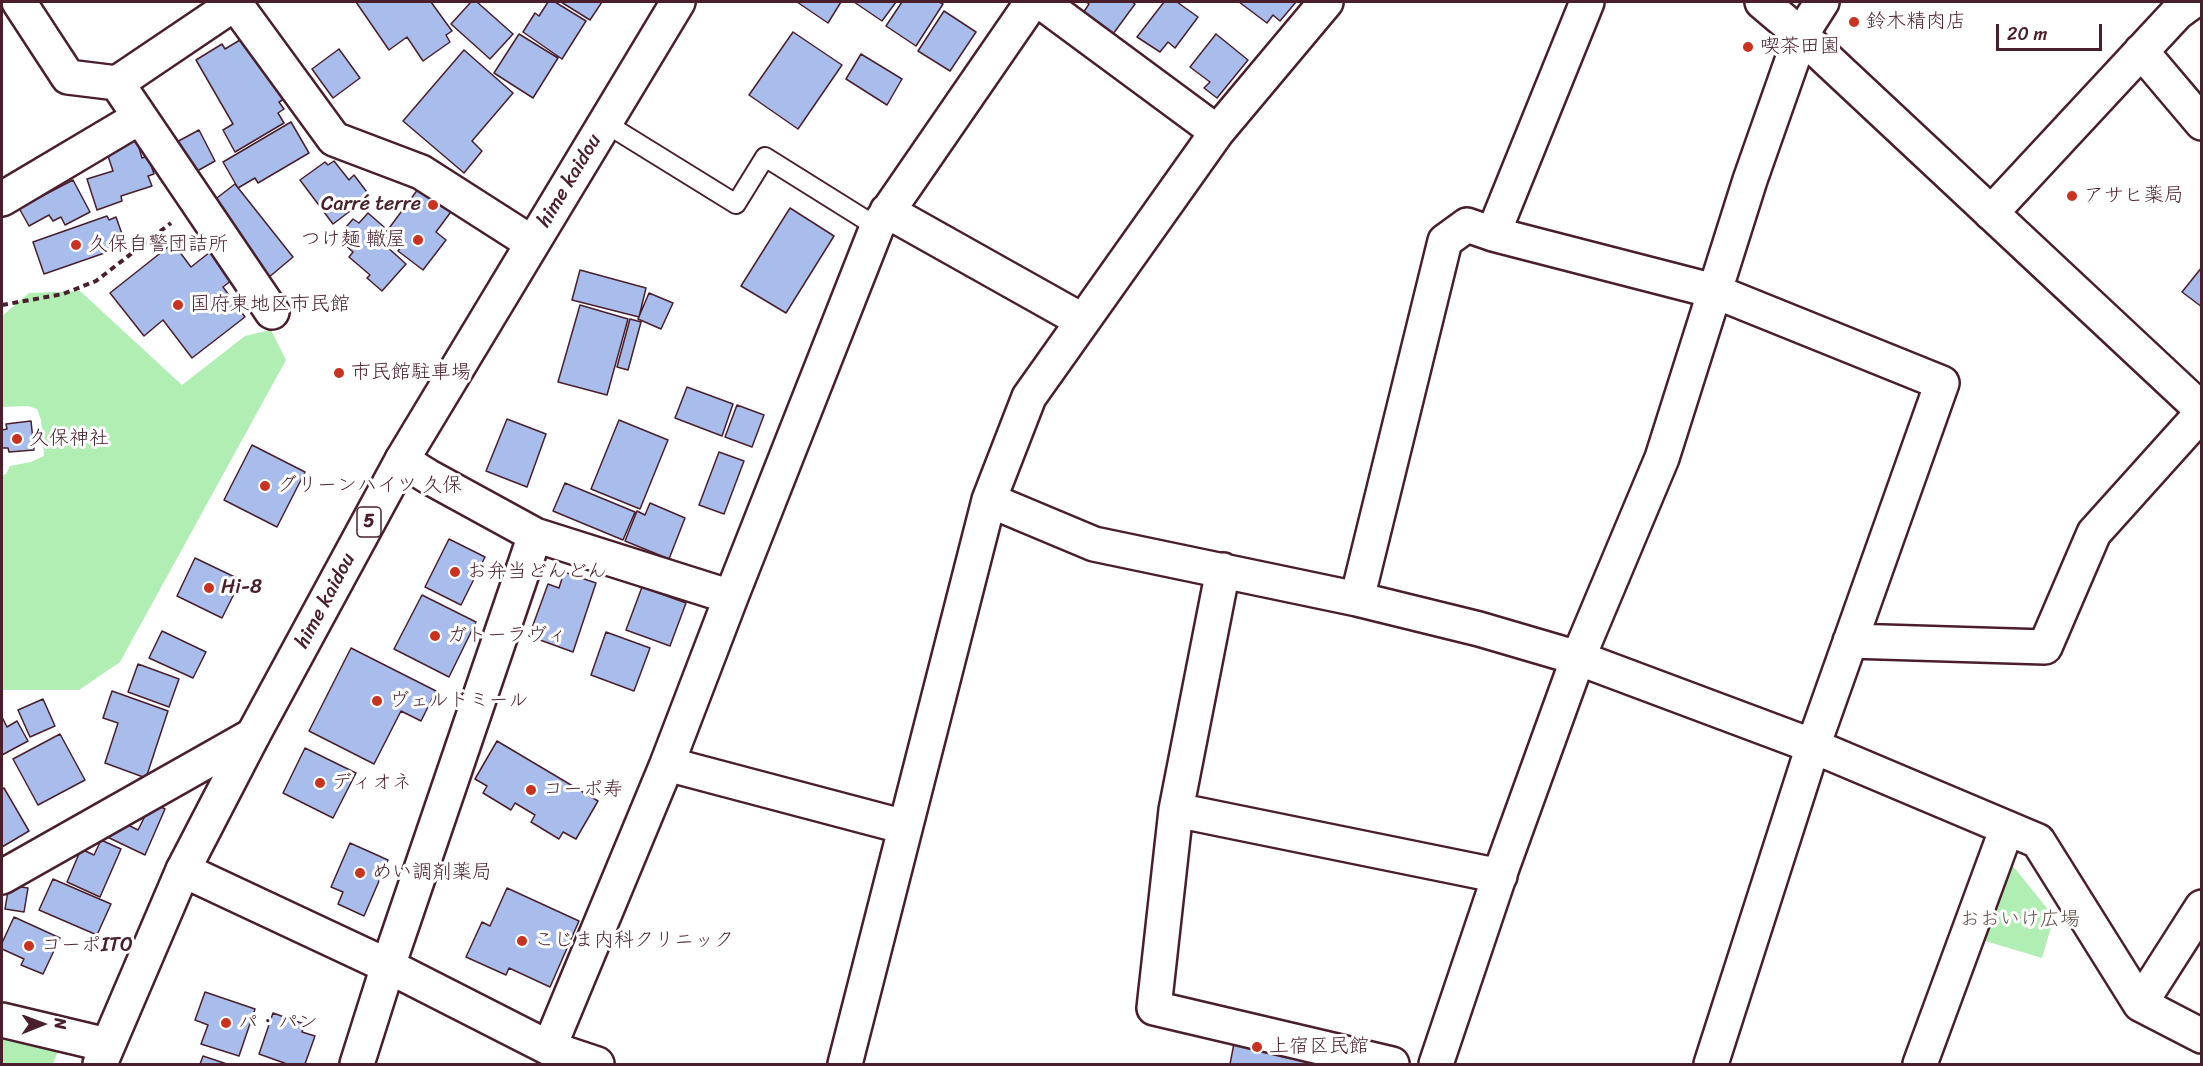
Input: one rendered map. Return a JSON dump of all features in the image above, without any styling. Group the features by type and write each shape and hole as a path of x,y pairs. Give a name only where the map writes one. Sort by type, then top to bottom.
{"street":[{"path":"19,2 68,76 117,83 235,2 334,139 421,172 532,243"},
{"name":"hime kaidou","path":"103,1055 183,870 253,735 402,460 678,2"},
{"path":"549,1048 667,764 882,219 1032,2"},
{"path":"1041,2 1218,132"},
{"path":"845,1065 989,500 1029,397 1218,132 1326,2"},
{"path":"1493,234 1587,2"},
{"path":"1762,2 1801,35 2202,412 2094,533 2045,647 1850,642"},
{"path":"1436,1065 1500,876 1578,658 1662,458 1750,180 1801,35 1822,2"},
{"path":"1991,213 2176,13 2192,2"},
{"path":"2141,51 2202,123"},
{"path":"117,83 272,312"},
{"path":"2,200 140,117"},
{"path":"882,219 1083,321"},
{"path":"1357,599 1445,241 1467,225 1493,234 1714,291 1942,383 1813,746 1711,1065"},
{"path":"402,460 535,535 731,597"},
{"path":"989,500 1094,544 1357,599 1479,628 1578,658 1813,746 2007,828 2038,842 2140,1004 2202,1036"},
{"path":"357,1065 388,966 535,535"},
{"path":"1223,570 1176,810 1154,1008 1392,1065"},
{"path":"2,877 253,735"},
{"path":"667,764 905,827"},
{"path":"1176,810 1500,876"},
{"path":"1920,1065 2007,828"},
{"path":"183,870 388,966 549,1048 597,1065"},
{"path":"2140,1004 2202,907"},
{"path":"2,1020 103,1055"}],"lane":[{"path":"605,123 736,204 765,157 882,219"}],"path":[{"path":"2,305 63,294 96,281 197,203"}],"green space":[{"path":"80,291 182,385 245,336 271,330 286,360 120,662 79,690 2,690 2,475 6,474 10,466 31,462 44,456 41,420 37,409 28,406 2,407 2,316 29,293"},
{"name":"おおいけ広場","path":"2009,861 2054,917 2042,958 1982,940"},
{"path":"2,1025 63,1038 53,1064 2,1064"}],"building":[{"path":"356,2 431,2 452,31 446,35 450,42 423,61 407,37 389,50"},
{"path":"471,2 477,2 513,34 490,59 451,24"},
{"path":"548,2 555,2 586,21 562,59 523,32 535,13 539,16"},
{"path":"561,2 602,2 590,20"},
{"path":"797,2 841,2 828,23"},
{"path":"854,2 896,2 882,21"},
{"path":"902,2 939,2 943,4 916,46 886,26"},
{"path":"1086,2 1132,2 1135,4 1113,34 1083,13 1089,4"},
{"path":"1164,2 1177,2 1198,17 1175,48 1168,42 1160,52 1137,37"},
{"path":"1239,2 1296,2 1280,21 1273,15 1267,23"},
{"path":"944,11 976,32 950,71 918,51"},
{"path":"793,32 842,65 798,129 749,95"},
{"path":"250,34 294,93 279,102 284,109 278,113 284,123 235,152 223,130 233,124 196,60 222,44 225,49"},
{"path":"519,34 558,58 533,98 494,73"},
{"path":"1216,34 1248,60 1217,98 1204,88 1210,82 1190,67"},
{"path":"339,49 360,78 333,98 312,69"},
{"path":"464,50 513,93 472,141 482,151 464,173 403,121"},
{"path":"861,54 902,79 887,105 846,79"},
{"path":"291,122 309,153 258,183 255,178 238,188 223,162"},
{"path":"199,130 215,161 190,175 173,144"},
{"path":"136,137 142,158 148,156 154,174 148,176 152,186 121,196 122,201 97,210 87,179 113,171 105,147"},
{"path":"334,161 349,180 354,175 370,196 333,224 300,180 325,162 328,165"},
{"path":"427,177 459,201 436,232 446,240 423,270 398,251 400,248 384,235"},
{"path":"73,180 90,212 65,225 61,217 53,221 49,215 29,226 19,208"},
{"path":"235,184 293,257 268,278 209,204"},
{"path":"790,208 834,236 786,313 741,286"},
{"path":"368,213 384,227 375,236 406,264 382,291 367,278 370,275 349,257 353,252 342,242 345,239 340,234 353,219 359,223"},
{"name":"久保自警団詰所","path":"107,216 109,220 116,217 122,234 114,237 119,248 44,274 33,242"},
{"name":"国府東地区市民館","path":"173,243 191,267 210,252 232,280 223,287 245,317 192,358 163,320 144,336 110,293"},
{"path":"2202,267 2202,307 2182,292"},
{"path":"580,270 646,288 639,317 572,300"},
{"path":"649,293 673,303 661,329 638,319"},
{"path":"580,305 628,319 607,395 558,382"},
{"path":"630,319 641,322 628,370 617,367"},
{"path":"687,387 733,404 722,436 675,418"},
{"path":"737,405 764,415 752,447 725,437"},
{"path":"507,419 546,434 527,487 486,471"},
{"path":"619,420 668,440 640,509 591,489"},
{"name":"久保神社","path":"31,421 34,450 9,452 8,448 2,448 2,430 7,429 6,424"},
{"name":"グリーンハイツ 久保","path":"252,445 305,472 277,527 224,500"},
{"path":"719,452 744,461 724,514 699,505"},
{"path":"565,483 635,512 623,540 553,511"},
{"path":"650,503 685,518 669,559 625,541 637,511 645,515"},
{"name":"お弁当どんどん","path":"449,539 485,557 461,605 425,587"},
{"name":"Hi-8","path":"195,558 241,580 222,618 177,596"},
{"path":"564,572 596,583 573,652 529,636 548,584 559,588"},
{"path":"642,587 686,603 670,646 626,630"},
{"name":"ガトーラヴィ","path":"422,595 476,622 449,677 394,649"},
{"path":"162,631 206,652 193,678 149,658"},
{"path":"606,632 650,648 634,691 591,675"},
{"name":"ヴェルドミール","path":"351,648 436,691 421,721 401,711 374,764 309,731"},
{"path":"138,664 179,679 169,707 128,692"},
{"path":"112,691 168,711 146,778 105,763 118,723 103,718"},
{"path":"43,699 55,726 30,737 18,710"},
{"path":"2,717 7,727 17,721 28,741 2,755"},
{"path":"60,734 85,780 38,805 13,759"},
{"name":"コーポ寿","path":"497,741 598,801 576,839 563,832 559,839 531,822 535,815 515,803 511,810 483,793 487,786 475,779"},
{"name":"ディオネ","path":"305,748 356,773 333,818 283,793"},
{"path":"4,788 29,831 2,847 2,789"},
{"path":"152,802 165,809 145,855 101,834 120,821 138,830"},
{"path":"101,840 121,849 100,897 67,882 81,849 94,855"},
{"name":"めい調剤薬局","path":"350,843 388,860 364,916 338,904 343,892 331,887"},
{"path":"53,879 111,904 97,935 39,910"},
{"path":"9,885 28,888 24,912 5,909"},
{"name":"こじま内科クリニック","path":"507,888 579,921 550,987 509,968 506,975 466,957 482,922 490,926"},
{"name":"コーポITO","path":"14,917 60,938 43,974 21,965 24,959 2,949 2,943"},
{"name":"パ・パン","path":"205,992 255,1009 239,1056 201,1044 208,1025 195,1020"},
{"path":"273,1013 304,1024 302,1032 315,1036 305,1064 287,1064 259,1054"},
{"name":"上宿区民館","path":"1235,1038 1323,1064 1230,1064"},
{"path":"203,1056 227,1064 200,1064"}],"place":[{"name":"鈴木精肉店","path":"1854,22"},
{"name":"喫茶田園","path":"1748,47"},
{"name":"アサヒ薬局","path":"2072,196"},
{"name":"Carré terre","path":"433,205"},
{"name":"つけ麺 轍屋","path":"418,240"},
{"name":"久保自警団詰所","path":"76,245"},
{"name":"国府東地区市民館","path":"178,305"},
{"name":"市民館駐車場","path":"339,373"},
{"name":"久保神社","path":"17,439"},
{"name":"グリーンハイツ 久保","path":"265,486"},
{"name":"お弁当どんどん","path":"455,572"},
{"name":"Hi-8","path":"209,588"},
{"name":"ガトーラヴィ","path":"435,636"},
{"name":"ヴェルドミール","path":"377,701"},
{"name":"ディオネ","path":"320,783"},
{"name":"コーポ寿","path":"531,790"},
{"name":"めい調剤薬局","path":"360,873"},
{"name":"こじま内科クリニック","path":"522,941"},
{"name":"コーポITO","path":"29,946"},
{"name":"パ・パン","path":"226,1023"},
{"name":"上宿区民館","path":"1257,1047"}]}
